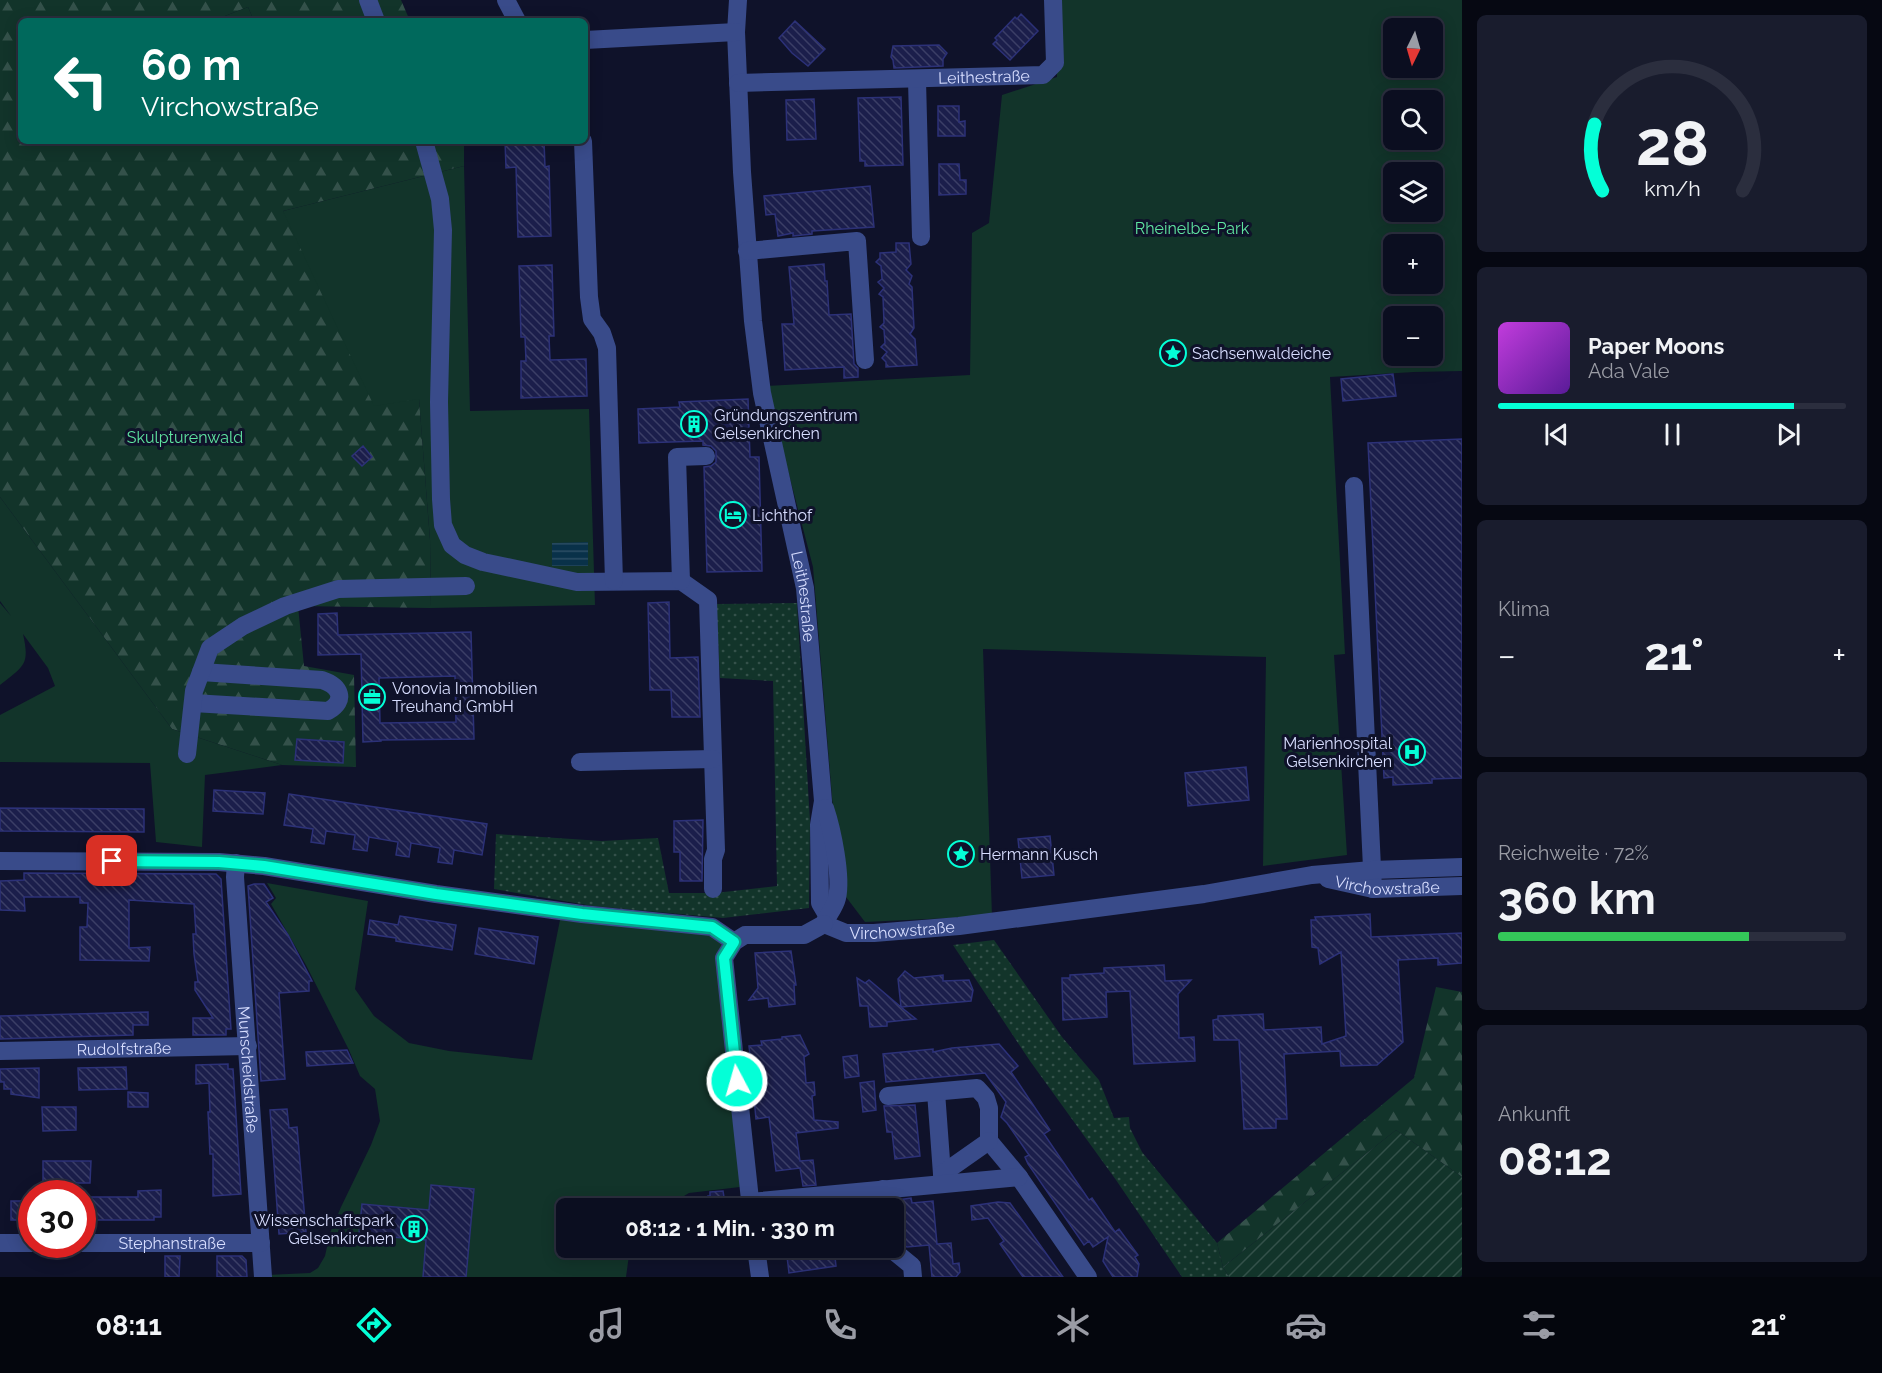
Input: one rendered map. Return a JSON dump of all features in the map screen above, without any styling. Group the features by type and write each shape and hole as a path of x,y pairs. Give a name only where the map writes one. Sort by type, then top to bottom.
{"street":[{"path":"368,0 375,18"},
{"path":"506,0 515,18"},
{"name":"Leithestraße","path":"738,0 736,32 747,251 762,393 805,588 823,801 831,826 838,886 836,901 826,920"},
{"name":"Leithestraße","path":"738,83 1043,75 1055,63 1053,0"},
{"path":"588,40 736,32"},
{"name":"Leithestraße","path":"917,80 921,237"},
{"path":"425,144 440,199 442,230 439,402 441,504 446,535 452,545 465,555 483,561 577,582 681,581 708,600 716,850 713,859 713,889"},
{"path":"584,144 589,297 592,319 602,333 607,348 614,582"},
{"path":"747,251 857,241 865,360"},
{"path":"681,581 677,457 706,456"},
{"path":"1354,486 1373,889"},
{"path":"187,754 194,691 210,648 243,626 285,606 338,589 466,586"},
{"path":"193,703 328,711 336,706 339,698 338,690 333,684 322,680 201,672"},
{"path":"580,762 713,759"},
{"path":"0,861 236,863 570,913 712,927 734,942"},
{"name":"Munscheidstraße","path":"236,863 263,1277"},
{"name":"Virchowstraße","path":"826,920 846,933 959,926 1204,894 1312,875 1462,867"},
{"name":"Virchowstraße","path":"1312,875 1373,889 1462,886"},
{"path":"750,1198 724,958 734,942 745,935 804,935 813,932 826,920"},
{"name":"Rudolfstraße","path":"0,1051 248,1046"},
{"path":"888,1096 977,1088 986,1098 989,1108 989,1141 1019,1178 1088,1277"},
{"path":"936,1092 943,1179"},
{"path":"943,1179 989,1141"},
{"path":"809,1198 943,1179 1019,1178"},
{"path":"883,1189 884,1198"},
{"path":"0,1243 18,1243"},
{"name":"Stephanstraße","path":"96,1243 261,1243"},
{"path":"757,1258 760,1277"},
{"path":"902,1258 912,1266 913,1277"}],"green space":[{"name":"Skulpturenwald","path":"0,0 401,0 409,18 253,18 248,7 220,18 18,18 18,144 464,144 464,166 283,211 419,398 430,540 431,608 298,606 304,666 354,675 356,767 282,765 172,729 0,497"},
{"name":"Rheinelbe-Park","path":"1056,0 1462,0 1462,371 1330,377 1345,654 1334,655 1347,855 1263,866 1266,657 983,649 992,916 865,922 846,897 833,809 813,567 766,386 970,375 972,233 989,223 1002,95 1057,77"},
{"path":"248,7 253,18 220,18"},
{"path":"464,166 470,411 589,409 595,605 431,608 430,540 419,399 374,406 283,211"},
{"path":"0,497 172,729 282,765 205,775 202,847 156,842 150,763 0,762 0,715 55,686 48,668 23,634 26,652 23,664 0,685 0,603 11,616 0,601"},
{"path":"797,603 810,821 809,908 723,918 593,906 494,889 496,834 602,841 658,838 669,893 715,893 777,886 773,681 720,678 716,604"},
{"name":"Wissenschaftspark Gelsenkirchen","path":"267,883 368,901 355,989 374,1016 409,1043 449,1051 532,1060 561,915 684,926 724,941 740,1187 689,1193 681,1198 556,1198 556,1258 629,1258 626,1277 267,1277 267,1275 310,1273 318,1268 325,1256 330,1233 380,1121 375,1089 360,1076 306,965 271,904 276,898"},
{"path":"994,940 1062,1037 1099,1080 1114,1118 1129,1117 1130,1128 1142,1152 1217,1243 1223,1267 1229,1277 1182,1277 1116,1180 1030,1061 953,945"},
{"path":"1436,987 1462,992 1462,1177 1396,1130 1223,1267 1217,1243 1414,1078"},
{"path":"1396,1130 1462,1177 1462,1275 1460,1277 1229,1277 1223,1267"}],"water":[{"path":"588,542 588,566 552,566 552,543"}],"building":[{"path":"1021,14 1038,31 1010,60 993,44 997,40 995,38 1015,17 1017,19"},
{"path":"795,21 825,49 808,66 779,38"},
{"path":"939,45 947,53 943,59 943,66 894,68 891,57 893,46"},
{"path":"901,97 903,165 865,166 865,161 860,161 858,98"},
{"path":"814,99 816,139 787,140 786,100"},
{"path":"938,106 959,106 959,122 965,121 965,136 938,136"},
{"path":"505,144 544,144 545,167 549,166 551,236 518,237 516,167 506,168"},
{"path":"939,164 959,164 960,180 966,180 966,194 939,195"},
{"path":"870,186 874,227 812,231 812,234 793,236 793,233 778,236 775,214 766,215 764,196"},
{"path":"896,243 909,243 911,264 906,270 912,276 909,284 912,287 914,328 910,334 915,339 917,365 886,367 886,362 882,358 887,352 881,347 885,343 884,330 880,327 884,323 883,297 879,294 884,288 878,282 882,279 881,266 876,262 880,258 880,253 896,252"},
{"path":"824,264 829,315 851,314 854,364 858,368 858,377 844,378 844,367 785,370 782,324 794,324 789,267"},
{"path":"552,265 554,336 549,336 550,360 586,359 587,396 521,398 521,361 526,361 525,337 521,337 519,266"},
{"path":"1393,374 1396,396 1343,401 1341,379"},
{"path":"748,399 750,457 759,457 762,571 707,572 704,467 716,462 716,451 711,446 703,445 703,441 639,443 638,409 680,407 679,402"},
{"path":"1462,439 1462,778 1432,779 1432,783 1393,785 1393,777 1384,778 1368,443"},
{"path":"363,446 372,457 362,466 352,456"},
{"path":"669,602 670,658 698,657 700,717 672,717 671,690 650,690 648,603"},
{"path":"337,613 338,635 471,632 474,739 363,742 361,654 318,655 318,614","holes":["455,676 456,722 380,723 379,678"]},
{"path":"297,739 344,742 343,763 295,760"},
{"path":"1246,767 1249,800 1188,806 1185,773"},
{"path":"214,790 265,793 263,814 213,811"},
{"path":"289,794 487,824 482,855 454,850 452,864 438,862 440,848 411,843 409,857 402,856 396,855 398,842 369,837 367,851 353,849 355,835 326,831 324,844 311,842 313,829 284,825"},
{"path":"0,808 144,809 144,832 0,831"},
{"path":"703,820 702,881 680,881 680,852 674,852 674,821"},
{"path":"1050,836 1054,875 1022,878 1018,839"},
{"path":"24,873 216,874 221,879 231,1029 226,1029 226,1035 193,1035 193,1018 213,1018 195,990 195,982 198,982 194,954 193,934 196,934 194,904 129,900 129,948 150,947 149,961 80,960 80,927 87,927 88,903 80,903 80,897 24,897 25,911 0,910 0,881 24,880"},
{"path":"264,884 273,898 266,902 288,935 312,981 309,981 309,991 279,993 285,1079 261,1081 248,886"},
{"path":"1370,914 1371,937 1462,933 1462,963 1438,965 1438,958 1398,960 1403,1042 1377,1065 1341,1066 1340,1051 1284,1054 1287,1119 1276,1119 1276,1128 1244,1129 1239,1040 1214,1040 1213,1020 1218,1019 1218,1016 1263,1014 1264,1030 1321,1027 1322,1044 1346,1036 1341,952 1320,964 1318,948 1312,947 1311,920 1316,920 1315,917"},
{"path":"400,916 456,925 452,950 368,934 370,920 398,925"},
{"path":"479,928 538,937 534,964 475,954"},
{"path":"791,951 796,985 794,985 795,1004 769,1007 768,998 749,1000 758,988 755,953"},
{"path":"1164,965 1165,981 1191,980 1178,994 1179,1038 1194,1037 1195,1061 1134,1064 1130,991 1106,992 1107,1017 1063,1020 1062,978 1070,978 1070,975 1104,973 1104,968"},
{"path":"905,971 914,978 943,975 943,981 969,980 973,990 971,1001 901,1007 898,979"},
{"path":"857,978 865,983 869,980 916,1019 887,1022 887,1026 870,1027 868,1006 860,1006"},
{"path":"148,1012 148,1025 133,1025 133,1035 0,1039 0,1016"},
{"path":"800,1035 809,1054 804,1057 806,1083 814,1082 815,1095 812,1096 814,1120 838,1122 838,1128 796,1133 800,1161 813,1160 816,1185 803,1186 800,1168 776,1171 769,1117 756,1119 749,1046 762,1045 761,1041"},
{"path":"999,1044 1018,1066 1011,1072 1050,1130 1044,1134 1089,1200 1092,1198 1115,1232 1119,1229 1138,1255 1135,1257 1139,1264 1137,1277 1113,1277 1103,1261 1108,1237 1093,1247 1089,1241 1084,1245 1028,1164 1025,1157 1029,1155 1001,1117 1006,1102 985,1073 886,1082 883,1054 933,1049 933,1052"},
{"path":"347,1050 353,1063 307,1066 306,1052"},
{"path":"857,1055 859,1076 845,1078 843,1057"},
{"path":"228,1064 228,1069 233,1069 241,1194 213,1196 213,1154 210,1154 208,1112 210,1112 209,1083 196,1084 196,1065"},
{"path":"126,1067 127,1089 79,1090 78,1068"},
{"path":"39,1068 39,1098 11,1094 11,1089 4,1089 4,1082 0,1082 0,1069"},
{"path":"874,1081 876,1110 863,1112 860,1083"},
{"path":"128,1092 148,1093 148,1107 128,1107"},
{"path":"915,1105 920,1156 895,1159 892,1132 887,1132 884,1106"},
{"path":"42,1107 76,1107 76,1130 43,1131"},
{"path":"287,1109 289,1128 297,1127 306,1232 279,1234 270,1110"},
{"path":"43,1161 91,1161 90,1180 43,1180"},
{"name":"Wissenschaftspark Gelsenkirchen","path":"431,1185 474,1189 466,1277 423,1277 426,1240 359,1234 362,1204 429,1210"},
{"path":"161,1190 161,1217 154,1217 154,1220 96,1220 96,1197 138,1197 138,1191"},
{"path":"723,1191 724,1198 708,1198 710,1192"},
{"path":"911,1198 912,1203 933,1201 937,1244 951,1243 953,1264 959,1263 960,1272 956,1277 932,1277 929,1245 907,1247 904,1245 904,1199"},
{"path":"11,1201 18,1201 18,1220 11,1220"},
{"path":"998,1202 1010,1203 1063,1277 1023,1277 1000,1244 1004,1241 988,1218 972,1220 971,1206"},
{"path":"165,1256 180,1256 179,1277 165,1277"},
{"path":"217,1256 242,1256 246,1260 247,1277 217,1277"},
{"path":"787,1258 835,1258 836,1266 789,1273"}],"place":[{"name":"Sachsenwaldeiche","path":"1173,353"},
{"name":"Gründungszentrum Gelsenkirchen","path":"694,424"},
{"name":"Lichthof","path":"733,515"},
{"name":"Vonovia Immobilien Treuhand GmbH","path":"372,697"},
{"name":"Marienhospital Gelsenkirchen","path":"1412,752"},
{"name":"Hermann Kusch","path":"961,854"},
{"name":"Wissenschaftspark Gelsenkirchen","path":"414,1229"}],"route":[{"path":"112,861 219,862 264,866 436,894 582,914 712,927 734,942 724,958 737,1081"}]}
